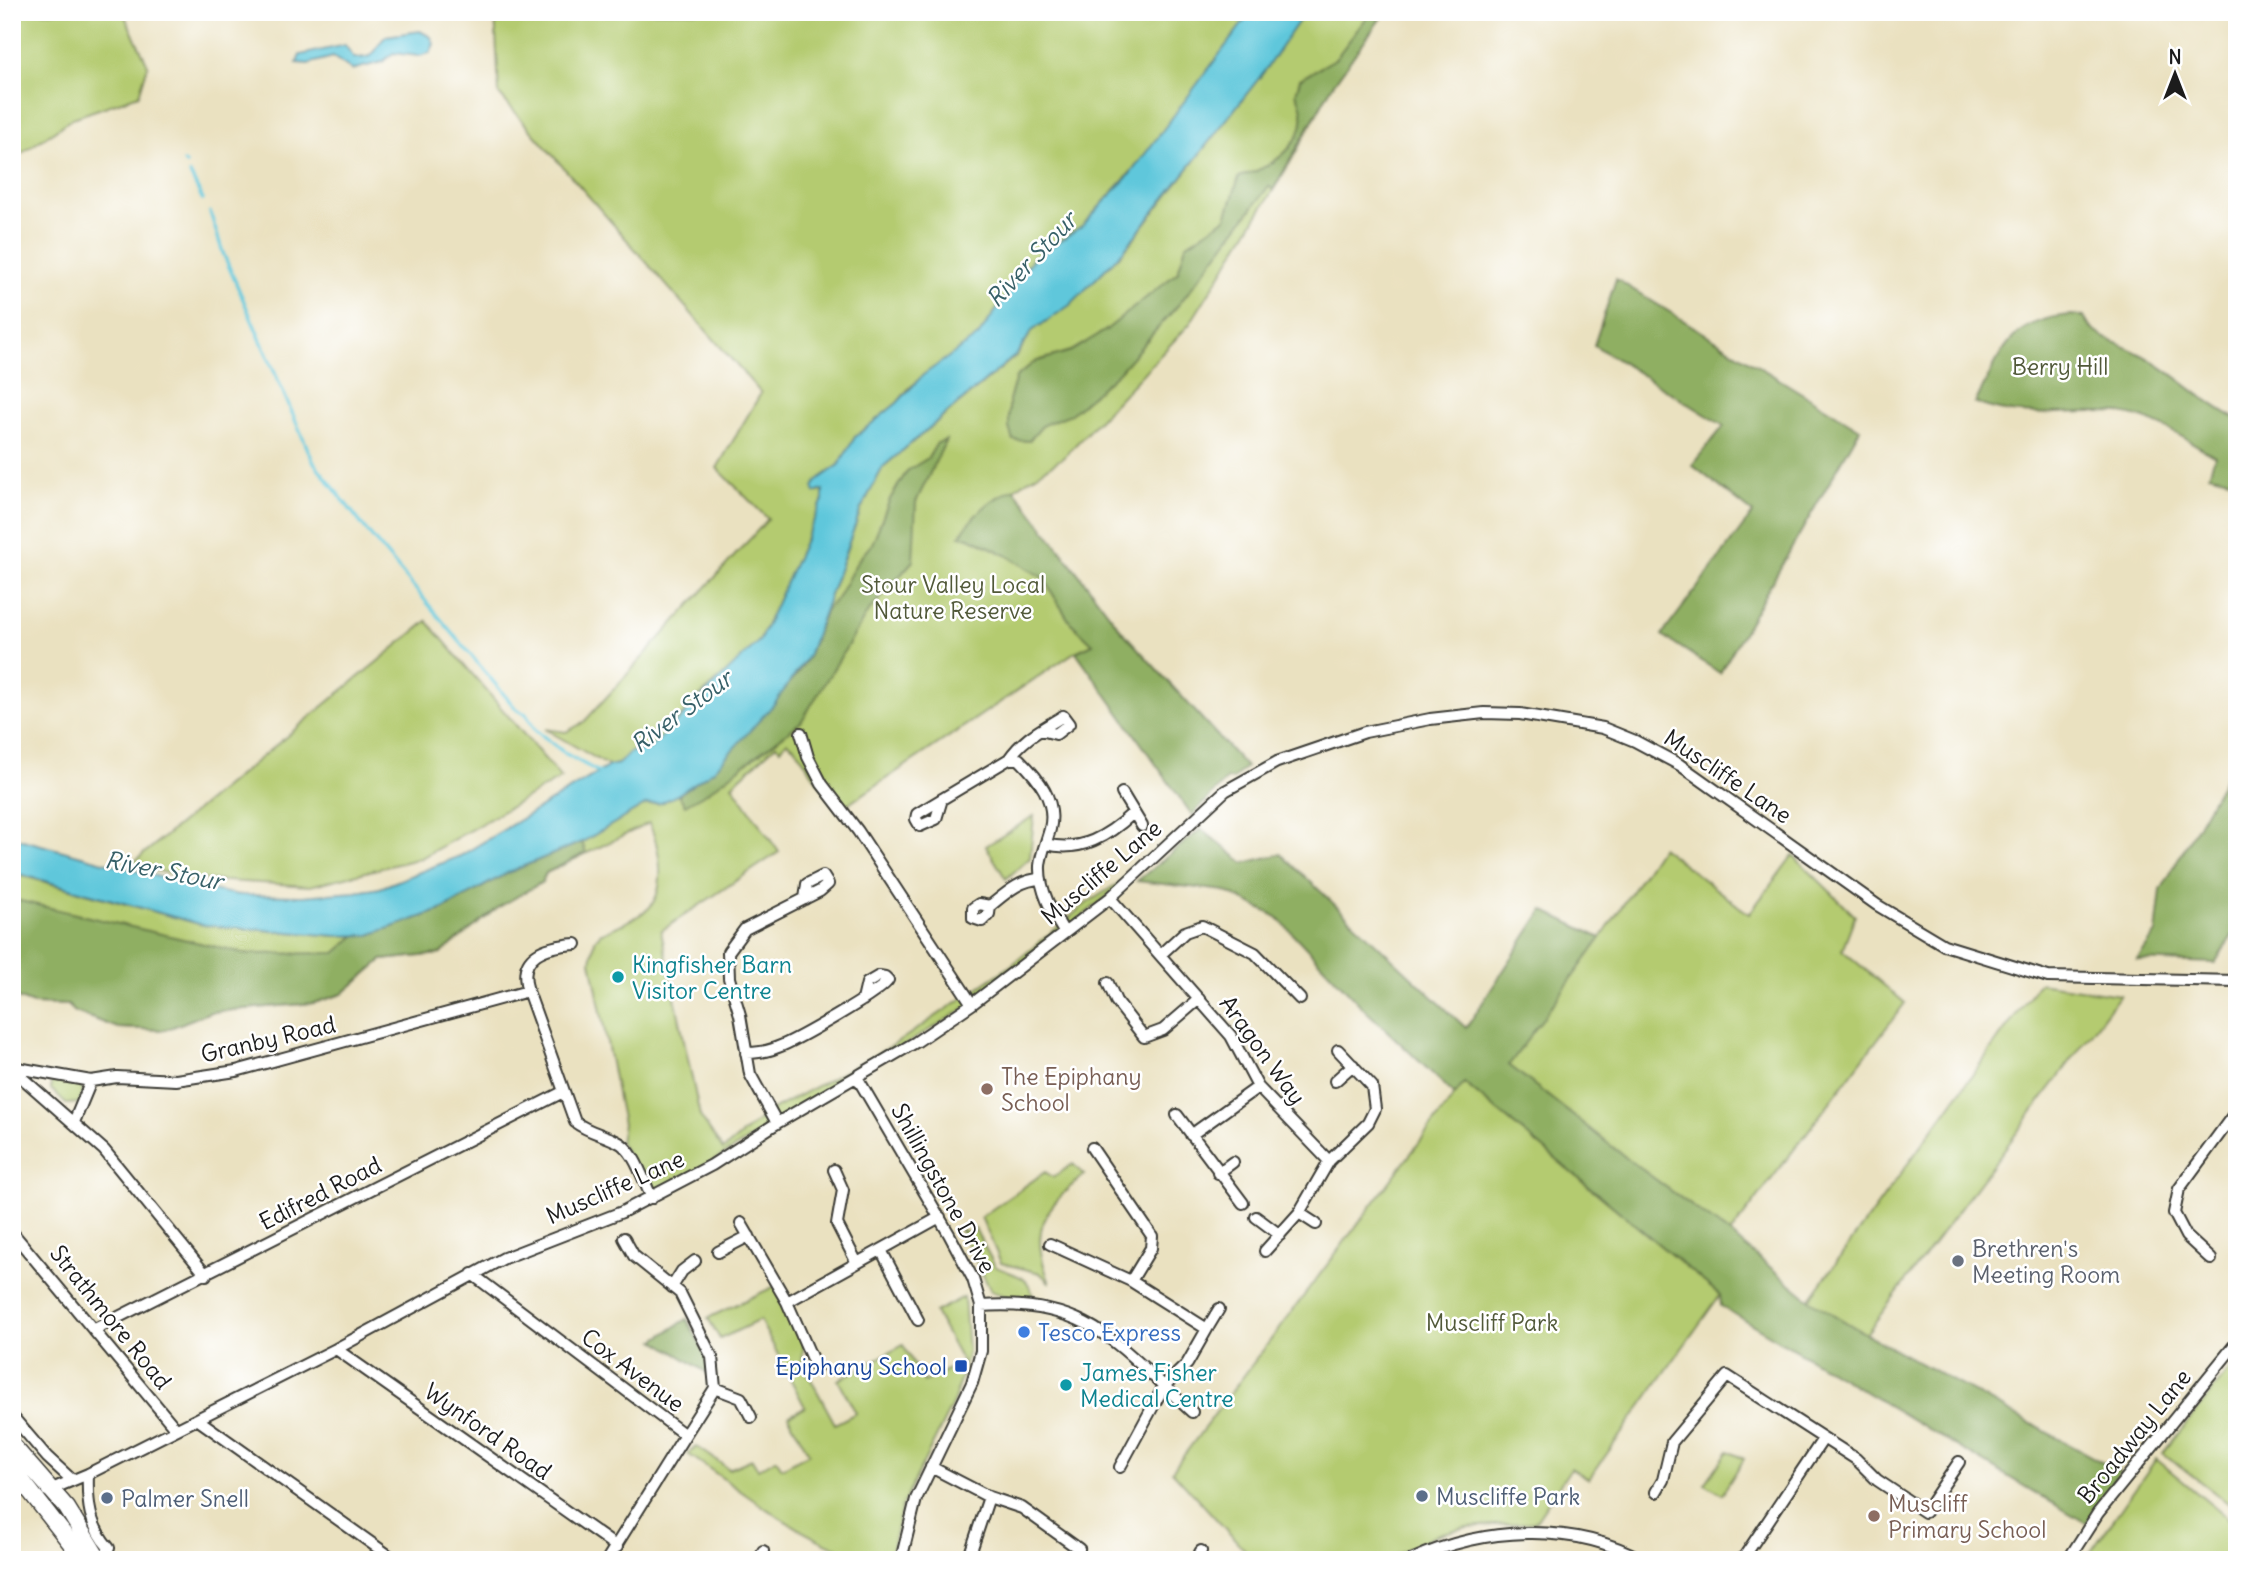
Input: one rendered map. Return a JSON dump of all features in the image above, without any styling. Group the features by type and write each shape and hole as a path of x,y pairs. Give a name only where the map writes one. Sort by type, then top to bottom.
{"main road":[{"path":"12,1445 85,1560"},
{"path":"12,1468 43,1494 67,1508 101,1560"}],"street":[{"name":"Muscliffe Lane","path":"43,1494 336,1349 472,1274 652,1198 712,1165 972,1004 1110,898 1225,790 1277,762 1387,727 1462,715 1520,714 1603,728 1662,755 1877,905 1944,945 2048,977 2237,981"},
{"path":"942,799 1009,758 1024,740 1041,730"},
{"path":"801,733 808,757 822,784 858,831 972,1004"},
{"path":"1009,758 1018,759 1036,776 1051,802 1053,815 1040,865 1041,880 1048,904 1064,932"},
{"path":"1122,793 1142,826"},
{"path":"1046,844 1060,847 1082,846 1117,826 1133,813"},
{"path":"990,906 1013,888 1031,879 1041,880"},
{"name":"Aragon Way","path":"1110,898 1231,1036 1258,1087 1329,1161"},
{"path":"777,1123 755,1086 729,978 728,952 745,929 805,899"},
{"path":"1160,955 1185,932 1202,926 1255,953 1300,999"},
{"path":"576,944 547,948 531,958 524,978 575,1122 594,1133 620,1142 627,1150 652,1198"},
{"path":"1108,983 1116,1001 1143,1042 1163,1030 1199,999"},
{"name":"Granby Road","path":"12,1068 91,1081 117,1077 176,1080 236,1071 528,991"},
{"path":"746,1053 780,1047 863,1000"},
{"path":"1265,1251 1299,1213 1329,1161 1368,1123 1375,1109 1372,1086 1338,1050"},
{"path":"1335,1081 1353,1065"},
{"path":"12,1068 75,1122 112,1159 206,1275"},
{"name":"Shillingstone Drive","path":"857,1077 940,1217 973,1279 981,1306 981,1351 972,1383 912,1512 901,1560"},
{"path":"75,1122 91,1081"},
{"path":"1191,1135 1258,1087"},
{"name":"Edifred Road","path":"95,1329 563,1092"},
{"path":"2211,1259 2186,1236 2174,1213 2179,1189 2237,1110"},
{"path":"1177,1115 1243,1203"},
{"path":"1092,1148 1152,1236 1151,1248 1131,1281"},
{"path":"1218,1173 1233,1162"},
{"path":"834,1170 843,1190 837,1224 857,1263"},
{"path":"1299,1213 1316,1224"},
{"path":"787,1302 940,1217"},
{"path":"1256,1217 1280,1235"},
{"path":"741,1223 787,1302 816,1368"},
{"name":"Strathmore Road","path":"12,1233 176,1429"},
{"path":"718,1252 749,1236"},
{"path":"624,1238 634,1256 680,1293 706,1339 712,1357 715,1388 685,1435"},
{"path":"1050,1244 1131,1281 1207,1329"},
{"path":"881,1250 918,1320"},
{"path":"672,1287 682,1270 695,1261"},
{"name":"Cox Avenue","path":"472,1274 685,1435 607,1560"},
{"path":"981,1306 1042,1306 1077,1318 1114,1340 1192,1412"},
{"path":"1120,1467 1164,1386 1187,1364 1219,1308"},
{"name":"Broadway Lane","path":"2068,1560 2098,1513 2237,1342"},
{"name":"Wynford Road","path":"336,1349 617,1547"},
{"path":"1656,1492 1663,1480 1672,1441 1723,1373 1856,1459 1877,1479 1926,1512 1959,1462"},
{"path":"715,1388 741,1398 751,1417"},
{"path":"12,1416 72,1480"},
{"path":"197,1419 396,1560"},
{"path":"1742,1560 1824,1439"},
{"path":"931,1467 989,1497 1022,1508 1079,1549 1074,1560"},
{"path":"88,1474 87,1498 92,1522 108,1548 101,1560"},
{"path":"968,1560 989,1497"},
{"path":"1411,1560 1471,1538 1511,1533 1578,1537 1606,1544 1643,1560"}],"green space":[{"path":"12,12 123,12 148,65 139,95 73,118 12,160"},
{"path":"495,12 1251,12 1148,153 1083,225 1032,260 978,336 909,388 897,403 855,437 839,465 819,479 819,492 823,490 826,493 760,640 744,658 699,697 655,745 630,752 618,764 609,766 545,729 566,732 584,722 768,519 717,468 761,393 499,94"},
{"name":"Stour Valley Local Nature Reserve","path":"1305,12 1385,12 1332,86 1290,163 1189,325 1064,457 1014,489 1122,631 1075,652 838,811 795,748 787,742 780,749 776,745 732,785 779,852 661,931 700,1116 723,1150 770,1111 892,1046 1013,964 1087,903 1141,869 972,1004 652,1198 620,1142 623,1124 591,961 595,940 600,934 639,916 655,899 660,866 649,823 546,873 542,882 499,907 440,954 382,960 342,994 314,1003 210,1012 165,1030 118,1028 75,1012 68,1005 33,1004 12,996 12,873 203,925 337,936 369,935 442,910 508,873 584,841 645,805 661,803 696,785 714,770 775,703 808,657 861,509 883,467 1018,354 1032,331 1069,305 1123,252 1263,73"},
{"path":"1371,12 1385,12 1332,86 1273,190 1269,186 1180,303 1119,372 1071,414 1043,425 1029,441 1013,440 1009,428 1009,400 1016,377 1034,362 1071,351 1106,330 1178,272 1186,245 1226,218 1239,177 1280,157 1298,136 1302,123 1296,93 1300,79 1335,59"},
{"path":"1616,279 1860,429 1720,673 1662,635 1753,513 1692,465 1724,426 1594,345"},
{"name":"Berry Hill","path":"2072,315 2084,317 2101,335 2154,362 2237,419 2237,481 2209,474 2215,456 2168,429 2131,415 2099,412 2030,414 1975,403 2001,354 2020,331 2034,323"},
{"path":"946,440 916,502 913,561 868,612 801,722 708,792 685,805 679,796 681,793 714,770 795,677 808,657 826,609 837,599 858,560 872,544 890,499 907,471 928,458 937,443"},
{"path":"1014,489 1122,631 1246,767 1233,779 1227,779 1192,815 1076,652 1093,644 1070,622 1043,578 1006,555 969,537 960,536 983,508"},
{"path":"427,621 561,778 421,858 310,886 194,879 130,865"},
{"path":"2237,756 2237,928 2215,963 2137,960 2156,933 2161,890"},
{"path":"1034,816 1030,858 1006,879 986,846"},
{"path":"1201,829 1244,863 1281,854 1466,1028 1543,910 1601,938 1509,1065 1629,1160 1730,1234 1810,1300 1857,1329 2120,1472 2086,1523 1721,1306 1720,1295 1464,1083 1455,1095 1363,1008 1277,917 1225,891 1137,881"},
{"path":"582,842 586,853 546,873 542,882 499,907 440,954 382,960 342,994 314,1003 210,1012 165,1030 118,1028 75,1012 68,1005 33,1004 12,996 12,899 247,954 335,953 356,935 369,935 442,910 508,873"},
{"path":"1661,847 1749,914 1793,855 1855,916 1842,950 1905,1003 1730,1234 1629,1160 1508,1065 1601,938"},
{"path":"2039,983 2120,995 1866,1334 1809,1300"},
{"path":"51,1081 80,1084 83,1091 79,1103 66,1104 51,1089"},
{"name":"Muscliff Park","path":"1464,1083 1720,1295 1589,1479 1571,1468 1535,1522 1467,1527 1439,1534 1386,1560 1254,1560 1172,1471"},
{"path":"1073,1164 1084,1175 1049,1211 1040,1235 1044,1265 1050,1283 1040,1273 1001,1263 981,1217 1045,1172 1053,1177"},
{"path":"960,1229 968,1232 975,1229 995,1266 1024,1279 1033,1297 1009,1297 991,1291"},
{"path":"775,1286 804,1343 802,1363 835,1424 856,1413 838,1380 903,1345 924,1382 962,1362 935,1312 964,1297 968,1352 954,1401 902,1506 889,1560 864,1557 811,1536 688,1454 696,1446 729,1469 752,1459 758,1469 776,1459 782,1468 809,1453 788,1416 805,1407 760,1320 720,1339 708,1318"},
{"path":"687,1319 707,1358 711,1375 655,1340"},
{"path":"2237,1360 2237,1510 2163,1453"},
{"path":"1728,1451 1744,1459 1722,1494 1705,1484"},
{"path":"2156,1459 2237,1526 2237,1560 2085,1560"}],"water":[{"path":"1251,12 1305,12 1263,73 1123,251 1070,305 1032,331 1017,354 883,467 861,509 808,656 775,703 714,770 677,795 661,803 645,805 584,841 507,873 441,910 369,935 337,936 203,925 12,872 12,837 200,888 239,895 302,896 380,888 460,856 609,766 618,764 630,752 650,748 760,640 823,500 823,490 815,493 813,487 819,479 839,465 855,437 897,403 923,375 978,336 1032,260 1083,225 1130,174"},
{"path":"420,31 431,37 434,44 430,53 419,56 393,53 382,62 352,70 333,57 308,64 297,63 300,55 345,45 354,58 368,57 386,36"}],"waterway":[{"path":"190,174 203,200"},
{"path":"210,212 223,253 313,461 366,530 517,710 526,714 535,730 566,754 600,773"}],"place":[{"name":"Kingfisher Barn Visitor Centre","path":"618,977"},
{"name":"The Epiphany School","path":"987,1089"},
{"name":"Brethren's Meeting Room","path":"1958,1261"},
{"name":"Tesco Express","path":"1024,1332"},
{"name":"Epiphany School","path":"961,1366"},
{"name":"James Fisher Medical Centre","path":"1066,1385"},
{"name":"Muscliffe Park","path":"1422,1496"},
{"name":"Palmer Snell","path":"107,1498"},
{"name":"Muscliff Primary School","path":"1874,1516"}],"water label":[{"name":"River Stour","path":"1031,259"},
{"name":"River Stour","path":"681,711"},
{"name":"River Stour","path":"164,870"}]}
